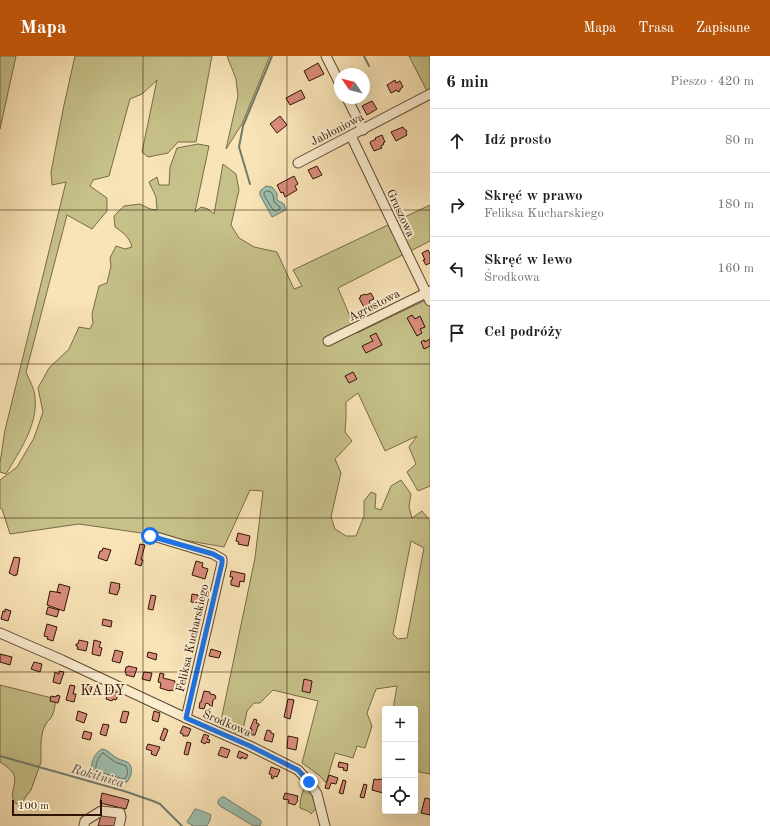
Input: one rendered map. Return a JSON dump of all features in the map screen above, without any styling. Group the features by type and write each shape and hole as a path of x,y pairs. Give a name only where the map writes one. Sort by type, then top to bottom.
{"street":[{"path":"326,56 334,72"},
{"name":"Jabłoniowa","path":"298,163 430,94"},
{"path":"350,104 363,130"},
{"name":"Gruszowa","path":"351,136 429,295"},
{"name":"Agrestowa","path":"328,342 429,295"},
{"name":"Feliksa Kucharskiego","path":"150,536 213,554 222,559 186,718"},
{"name":"Środkowa","path":"0,633 250,746 298,770 317,794 325,826"},
{"path":"84,826 85,821 102,811 120,813 121,816 119,826"}],"shaded area":[{"path":"0,56 16,56 0,129"},
{"path":"75,56 212,56 196,142 178,142 168,153 148,157 142,152 157,80 142,94 130,99 109,176 93,180 90,186 107,198 107,211 92,229 67,215 26,372 35,395 34,418 22,447 6,474 0,472 5,430 66,182 52,185 51,172"},
{"path":"227,56 270,56 242,124 226,149 238,96 236,79"},
{"path":"409,56 430,56 430,97"},
{"path":"198,144 209,146 195,212 201,207 208,209 214,214 223,164 236,174 239,190 231,225 239,238 254,247 277,252 294,289 302,286 293,270 430,205 430,241 338,288 357,333 430,298 430,486 418,491 407,472 416,464 409,447 417,436 385,451 358,393 346,402 345,432 352,441 335,459 341,473 331,517 335,529 346,536 356,536 364,516 364,501 371,492 376,494 375,508 381,510 391,486 401,480 411,494 409,507 412,518 422,511 430,521 430,774 418,772 418,706 394,706 397,686 376,689 367,713 372,726 365,748 357,746 353,758 335,753 326,783 319,775 302,763 318,701 273,690 260,703 254,703 247,711 241,739 219,730 255,558 263,491 250,490 224,547 79,524 10,534 2,509 0,508 0,480 17,467 34,438 43,412 38,388 49,368 69,349 79,327 90,329 93,323 92,314 99,286 107,283 111,266 110,258 116,246 125,249 132,247 126,236 115,227 114,216 124,206 140,204 150,209 157,210 156,197 149,182 157,177 159,185 169,185 170,167 177,148","holes":["411,541 424,548 407,638 398,639 393,634"]},
{"path":"0,685 56,699 54,711 43,730 41,741 41,762 31,790 22,802 16,804 13,797 15,781 13,773 0,762"},
{"path":"307,784 309,785 317,807 311,814 300,808 302,795"}],"water":[{"path":"266,186 272,187 277,193 277,200 284,204 286,210 272,217 260,195 260,191"},
{"path":"102,749 108,751 116,758 127,762 131,766 132,771 127,782 122,783 94,774 92,771 93,760"},
{"path":"222,797 260,820 260,826 252,825 220,806 218,801"},
{"path":"195,809 211,815 207,826 193,826 187,822"}],"building":[{"path":"318,63 324,74 309,81 304,71"},
{"path":"395,80 396,83 400,81 403,87 398,92 397,90 391,93 387,85"},
{"path":"301,90 305,98 290,105 286,98"},
{"path":"372,101 377,109 367,115 362,106 370,104"},
{"path":"280,116 287,125 277,133 270,124"},
{"path":"403,127 407,131 407,135 396,141 391,132"},
{"path":"382,135 385,142 381,146 382,148 374,151 370,142"},
{"path":"317,166 322,175 313,179 308,170"},
{"path":"294,176 298,184 295,186 297,190 285,197 277,185"},
{"path":"428,250 430,254 430,263 426,265 423,260 425,260 422,253"},
{"path":"371,293 374,299 369,301 371,306 365,309 359,298 361,297 360,296"},
{"path":"412,315 415,319 420,316 425,327 420,329 422,333 417,336 407,318"},
{"path":"376,333 382,345 366,353 362,346 373,341 370,336"},
{"path":"430,339 430,346 424,349 421,342 424,340 425,342"},
{"path":"353,372 357,379 349,383 345,376"},
{"path":"238,533 250,536 248,546 238,544 239,542 236,541"},
{"path":"140,544 145,545 141,566 135,564"},
{"path":"103,548 111,550 107,561 98,558 100,551 102,551"},
{"path":"14,557 20,558 17,575 15,576 9,573"},
{"path":"196,561 203,563 202,567 208,569 205,579 192,575"},
{"path":"231,571 245,574 244,582 240,581 239,587 231,585 231,580 233,577 230,577"},
{"path":"111,582 120,584 117,595 109,593"},
{"path":"59,584 70,587 64,611 47,605 50,591 61,593 57,592"},
{"path":"192,594 198,595 198,603 191,602"},
{"path":"151,595 156,596 153,610 148,609"},
{"path":"48,607 59,610 57,617 46,614"},
{"path":"5,609 11,611 8,621 1,619"},
{"path":"103,619 112,621 111,627 102,625"},
{"path":"47,624 57,627 53,641 44,636"},
{"path":"79,640 88,642 86,651 77,649 78,647 76,644 78,644"},
{"path":"94,640 101,642 99,647 102,648 100,656 92,654"},
{"path":"211,649 221,652 219,658 209,656"},
{"path":"115,650 123,652 120,663 112,661"},
{"path":"148,652 157,654 156,660 147,657"},
{"path":"0,654 12,657 10,665 0,662"},
{"path":"34,662 42,664 40,672 31,669"},
{"path":"126,667 137,668 134,677 126,675"},
{"path":"59,671 64,672 60,684 53,682 55,672 59,674"},
{"path":"144,672 152,673 150,681 142,679"},
{"path":"160,673 164,674 163,678 175,681 175,684 177,685 175,691 160,688 161,683 158,682"},
{"path":"304,679 312,681 310,693 302,691"},
{"path":"84,684 92,687 90,693 82,691"},
{"path":"70,685 75,686 73,694 76,694 74,702 66,700"},
{"path":"109,690 119,693 116,700 113,699 112,701 106,699"},
{"path":"204,691 210,692 210,694 215,695 216,698 213,700 212,707 206,703 204,709 199,708"},
{"path":"57,695 60,696 58,703 50,701 51,696 56,697"},
{"path":"288,699 294,700 290,719 284,717"},
{"path":"78,711 87,714 84,723 76,720"},
{"path":"123,711 129,712 126,723 120,722"},
{"path":"154,711 160,713 158,722 152,720"},
{"path":"254,719 257,720 256,723 259,724 259,726 255,735 251,735 252,729 250,729"},
{"path":"103,724 109,725 106,736 100,734"},
{"path":"183,726 191,729 188,736 183,736 183,734 180,733"},
{"path":"164,728 168,730 164,741 160,739"},
{"path":"267,730 274,734 272,742 264,740"},
{"path":"84,731 92,733 90,740 82,738"},
{"path":"204,734 209,736 207,739 210,740 209,743 206,742 205,744 201,742"},
{"path":"288,736 298,738 296,750 287,748"},
{"path":"187,742 191,743 188,755 184,754"},
{"path":"148,744 160,747 156,756 151,754 152,751 146,749"},
{"path":"221,747 230,750 227,758 218,755"},
{"path":"239,751 248,755 246,759 237,757"},
{"path":"339,762 348,764 347,771 343,770 344,768 338,767"},
{"path":"271,767 280,770 277,777 274,776 273,779 271,778 272,775 269,774"},
{"path":"329,775 338,778 336,784 331,783 329,789 325,788"},
{"path":"374,779 382,780 382,793 372,790"},
{"path":"343,780 346,781 343,794 339,793"},
{"path":"364,784 367,785 364,798 360,797"},
{"path":"102,793 129,800 126,809 100,803"},
{"path":"285,793 298,796 298,800 295,805 288,803 289,800 283,799"},
{"path":"425,798 430,799 430,815 421,813"},
{"path":"102,812 119,817 117,826 98,826"}],"waterway":[{"path":"250,184 239,147 243,126 272,56"},
{"path":"364,56 369,66"},
{"name":"Rokitnica","path":"0,756 124,791 153,801 160,804 182,826"}],"district":[{"name":"KADY","path":"103,690"}],"route":[{"path":"150,536 213,554 222,559 186,718 250,746 298,770 309,782"}]}
